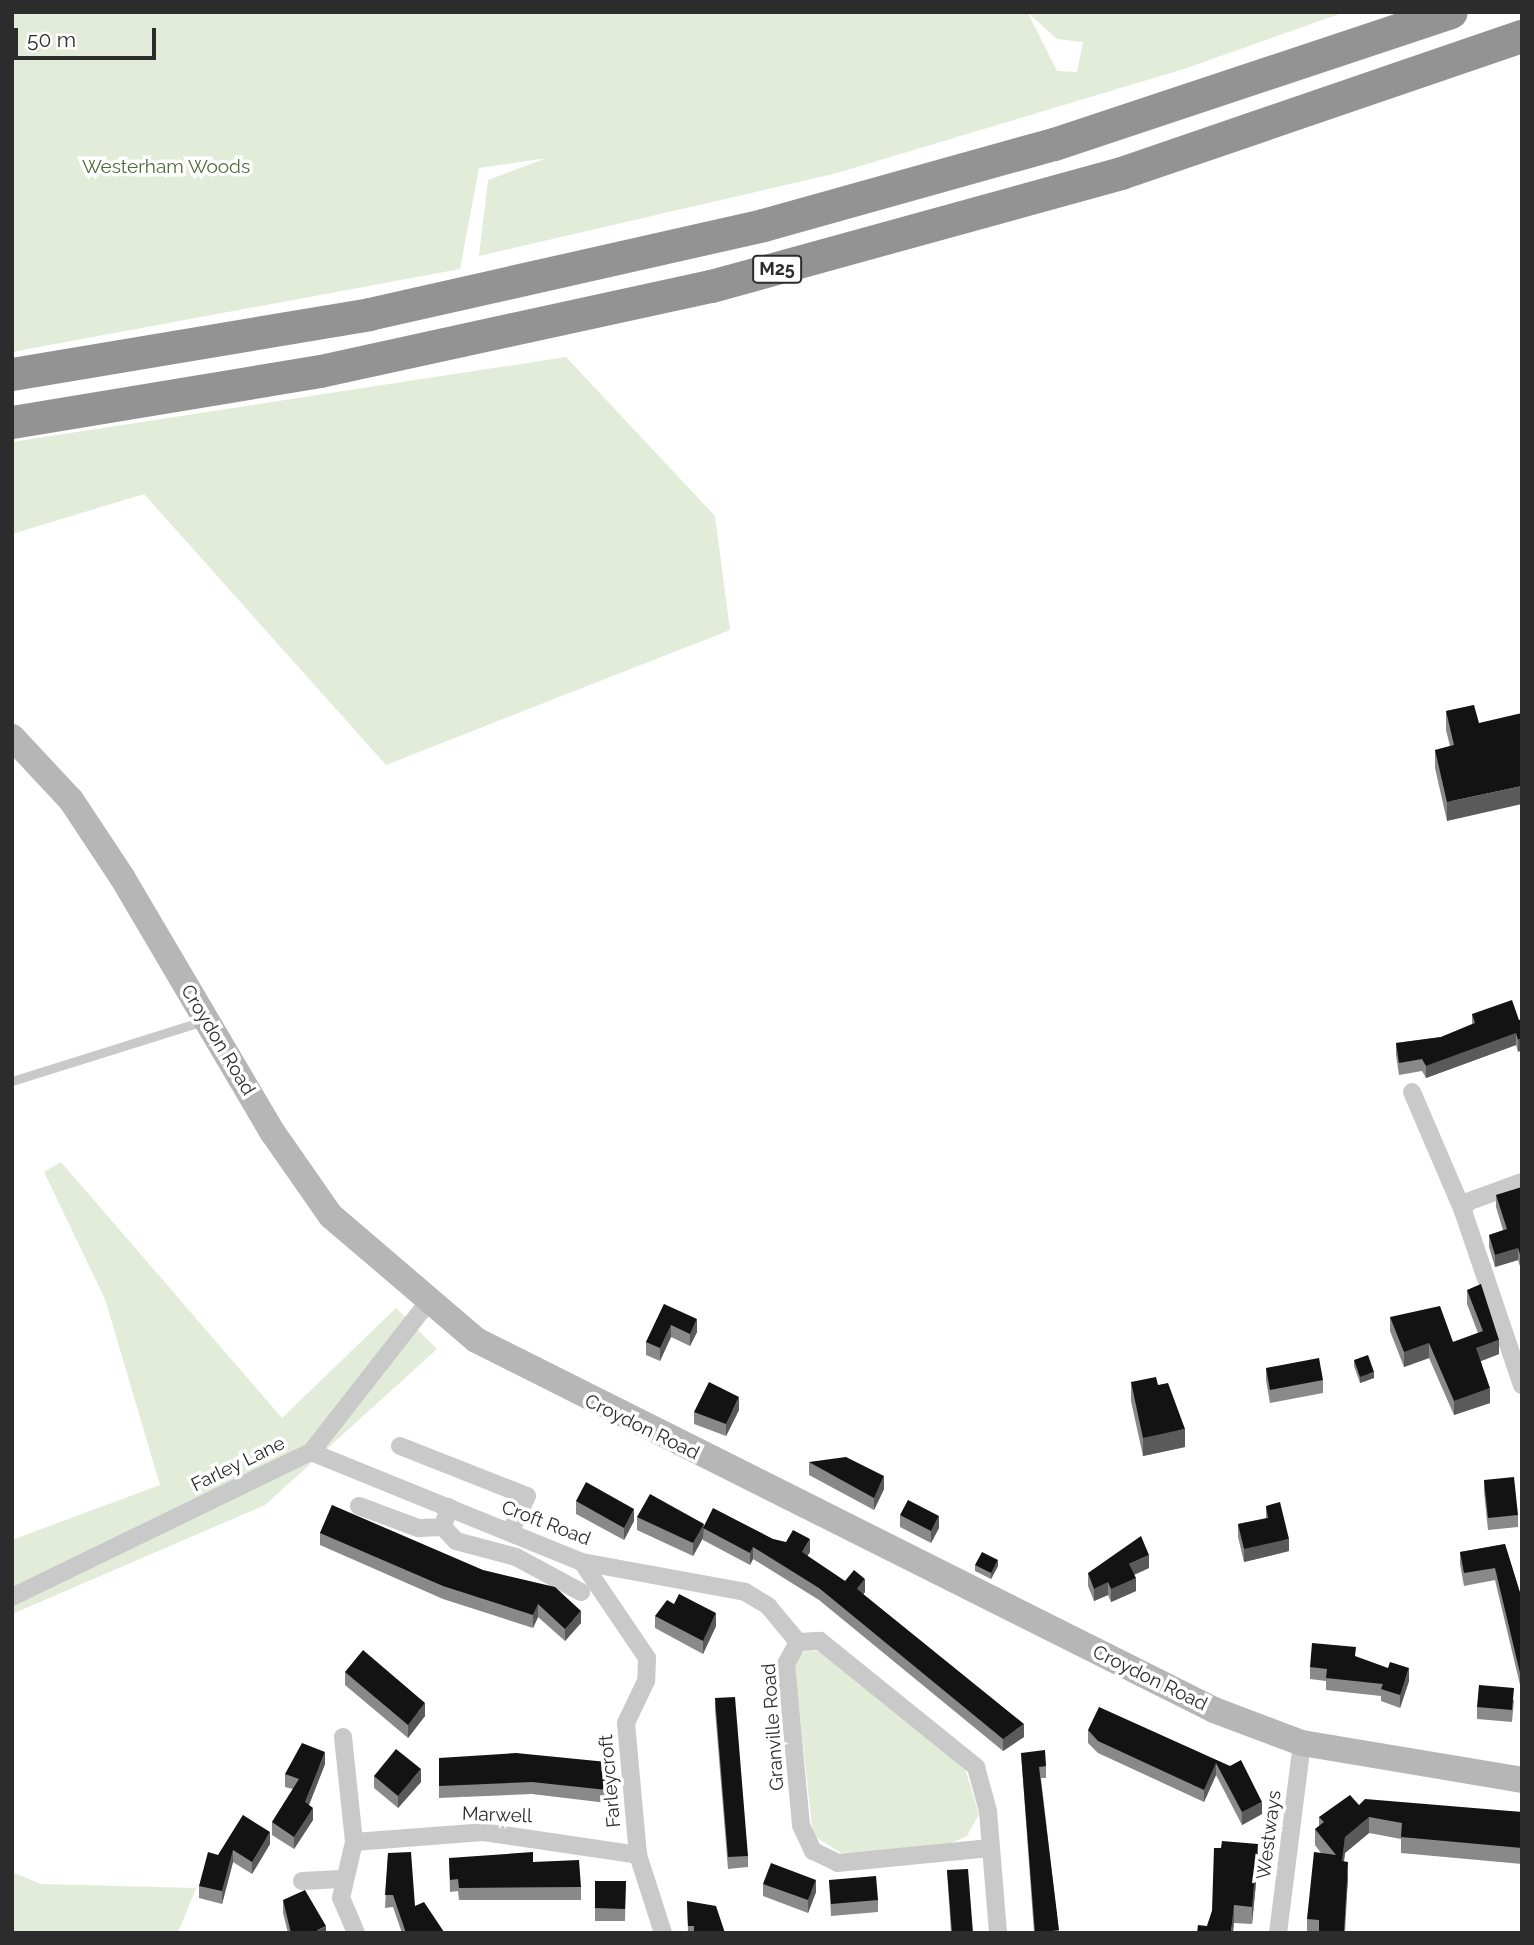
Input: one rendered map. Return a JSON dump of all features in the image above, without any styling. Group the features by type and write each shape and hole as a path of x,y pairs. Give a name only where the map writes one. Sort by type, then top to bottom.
{"highway":[{"name":"M25","path":"12,374 369,314 763,225 1054,144 1451,12"},
{"name":"M25","path":"12,422 382,359 810,261 1204,147 1522,36"}],"main road":[{"name":"Croydon Road","path":"12,737 71,800 331,1216 476,1340 562,1387 1203,1704 1302,1743 1522,1780"}],"street":[{"path":"1412,1092 1463,1211 1522,1385"},
{"path":"1463,1211 1467,1202 1522,1182"},
{"name":"Farley Lane","path":"12,1597 312,1452 429,1301"},
{"path":"400,1446 527,1496 510,1532"},
{"name":"Croft Road","path":"312,1452 582,1562 745,1592 768,1606 798,1642"},
{"path":"359,1506 418,1528 443,1527 456,1541 516,1557 581,1592"},
{"path":"443,1527 449,1507"},
{"name":"Farleycroft","path":"582,1562 647,1658 646,1681 626,1723 638,1855 663,1933"},
{"name":"Granville Road","path":"990,1848 838,1863 813,1851 802,1825 786,1664 798,1642 820,1641 976,1767 990,1848 998,1933"},
{"path":"343,1737 355,1842 341,1879 341,1898 356,1933"},
{"name":"Westways","path":"1278,1933 1302,1743"},
{"name":"Marwell","path":"355,1842 483,1832 638,1855"},
{"path":"302,1881 341,1879"}],"lane":[{"path":"12,1081 207,1020"}],"green space":[{"name":"Westerham Woods","path":"12,12 1345,12 1184,69 837,173 479,256 488,180 547,158 479,168 460,269 12,352","holes":["1028,13 1057,39 1083,42 1077,72 1057,71"]},
{"path":"566,357 715,516 730,630 386,765 144,494 12,534 12,442"},
{"path":"61,1162 282,1418 396,1308 437,1349 265,1505 12,1614 12,1540 160,1485 105,1299 44,1172"},
{"path":"806,1650 819,1651 965,1769 979,1814 967,1836 943,1847 841,1853 813,1835 794,1663"},
{"path":"12,1872 41,1884 196,1888 178,1933 12,1933"}],"building":[{"path":"1474,705 1479,723 1522,713 1522,786 1447,802 1435,750 1454,745 1446,711"},
{"path":"1512,1000 1519,1020 1522,1019 1522,1038 1518,1040 1516,1033 1426,1066 1422,1059 1399,1063 1396,1043 1441,1037 1475,1023 1472,1014"},
{"path":"1522,1187 1522,1261 1518,1248 1495,1255 1489,1235 1507,1229 1496,1195"},
{"path":"1481,1284 1499,1340 1476,1348 1490,1388 1454,1401 1429,1343 1404,1352 1390,1317 1440,1306 1453,1342 1483,1331 1467,1290"},
{"path":"664,1304 697,1319 690,1334 671,1325 660,1348 646,1342"},
{"path":"1368,1355 1374,1372 1360,1377 1354,1360"},
{"path":"1319,1358 1323,1380 1270,1390 1266,1368"},
{"path":"1156,1377 1158,1385 1168,1383 1185,1429 1143,1438 1131,1382"},
{"path":"709,1382 739,1397 726,1424 694,1412"},
{"path":"846,1457 884,1476 874,1498 809,1462"},
{"path":"1514,1477 1518,1515 1488,1518 1484,1480"},
{"path":"586,1482 634,1509 624,1528 576,1501"},
{"path":"650,1494 704,1524 693,1543 637,1517"},
{"path":"908,1500 939,1516 931,1531 900,1515"},
{"path":"1280,1502 1289,1539 1244,1549 1238,1524 1268,1518 1266,1506"},
{"path":"332,1505 483,1570 555,1587 581,1611 565,1629 538,1604 533,1615 443,1586 320,1533"},
{"path":"713,1508 773,1539 786,1542 793,1530 810,1539 802,1552 845,1581 854,1570 865,1579 857,1589 1024,1724 1003,1739 819,1588 753,1547 750,1553 703,1528"},
{"path":"1141,1536 1149,1555 1129,1564 1136,1578 1111,1589 1108,1582 1094,1589 1088,1573"},
{"path":"1505,1544 1522,1599 1521,1677 1495,1568 1464,1573 1460,1552"},
{"path":"982,1552 998,1560 991,1573 975,1565"},
{"path":"679,1594 716,1613 703,1641 655,1616 667,1600 674,1604"},
{"path":"1312,1643 1356,1647 1355,1656 1388,1668 1390,1662 1409,1668 1400,1695 1381,1689 1383,1684 1326,1678 1327,1669 1310,1667"},
{"path":"363,1650 425,1703 408,1725 345,1672"},
{"path":"1479,1685 1514,1688 1512,1710 1477,1707"},
{"path":"735,1697 748,1856 728,1857 715,1698"},
{"path":"1099,1707 1230,1766 1241,1760 1262,1802 1242,1812 1216,1763 1204,1790 1098,1741 1088,1730"},
{"path":"302,1743 325,1752 305,1802 313,1808 294,1837 272,1822 299,1779 285,1774"},
{"path":"396,1749 421,1769 398,1796 374,1776"},
{"path":"1045,1750 1046,1766 1039,1767 1059,1930 1052,1933 1035,1933 1021,1753"},
{"path":"516,1753 607,1762 607,1790 532,1782 439,1786 439,1758"},
{"path":"1350,1795 1359,1805 1365,1799 1522,1812 1522,1848 1401,1837 1402,1823 1369,1817 1345,1837 1342,1861 1348,1862 1344,1933 1319,1933 1319,1920 1307,1919 1314,1852 1336,1855 1315,1829 1324,1822 1319,1817"},
{"path":"243,1815 270,1832 252,1862 233,1850 222,1891 199,1886 208,1852 218,1855"},
{"path":"1222,1841 1258,1844 1252,1907 1234,1905 1231,1933 1197,1933 1198,1925 1207,1926 1212,1911 1214,1848 1221,1848"},
{"path":"411,1852 415,1906 424,1902 443,1933 406,1933 393,1895 385,1895 388,1853"},
{"path":"533,1852 533,1862 579,1860 581,1887 459,1888 458,1879 450,1880 449,1858"},
{"path":"771,1863 816,1880 808,1900 763,1884"},
{"path":"968,1869 973,1933 952,1933 947,1870"},
{"path":"876,1876 878,1900 831,1904 829,1880"},
{"path":"595,1881 626,1881 625,1909 595,1908"},
{"path":"305,1890 326,1926 317,1930 319,1933 291,1933 283,1900"},
{"path":"687,1901 716,1906 725,1933 694,1933 694,1926 688,1926"}]}
